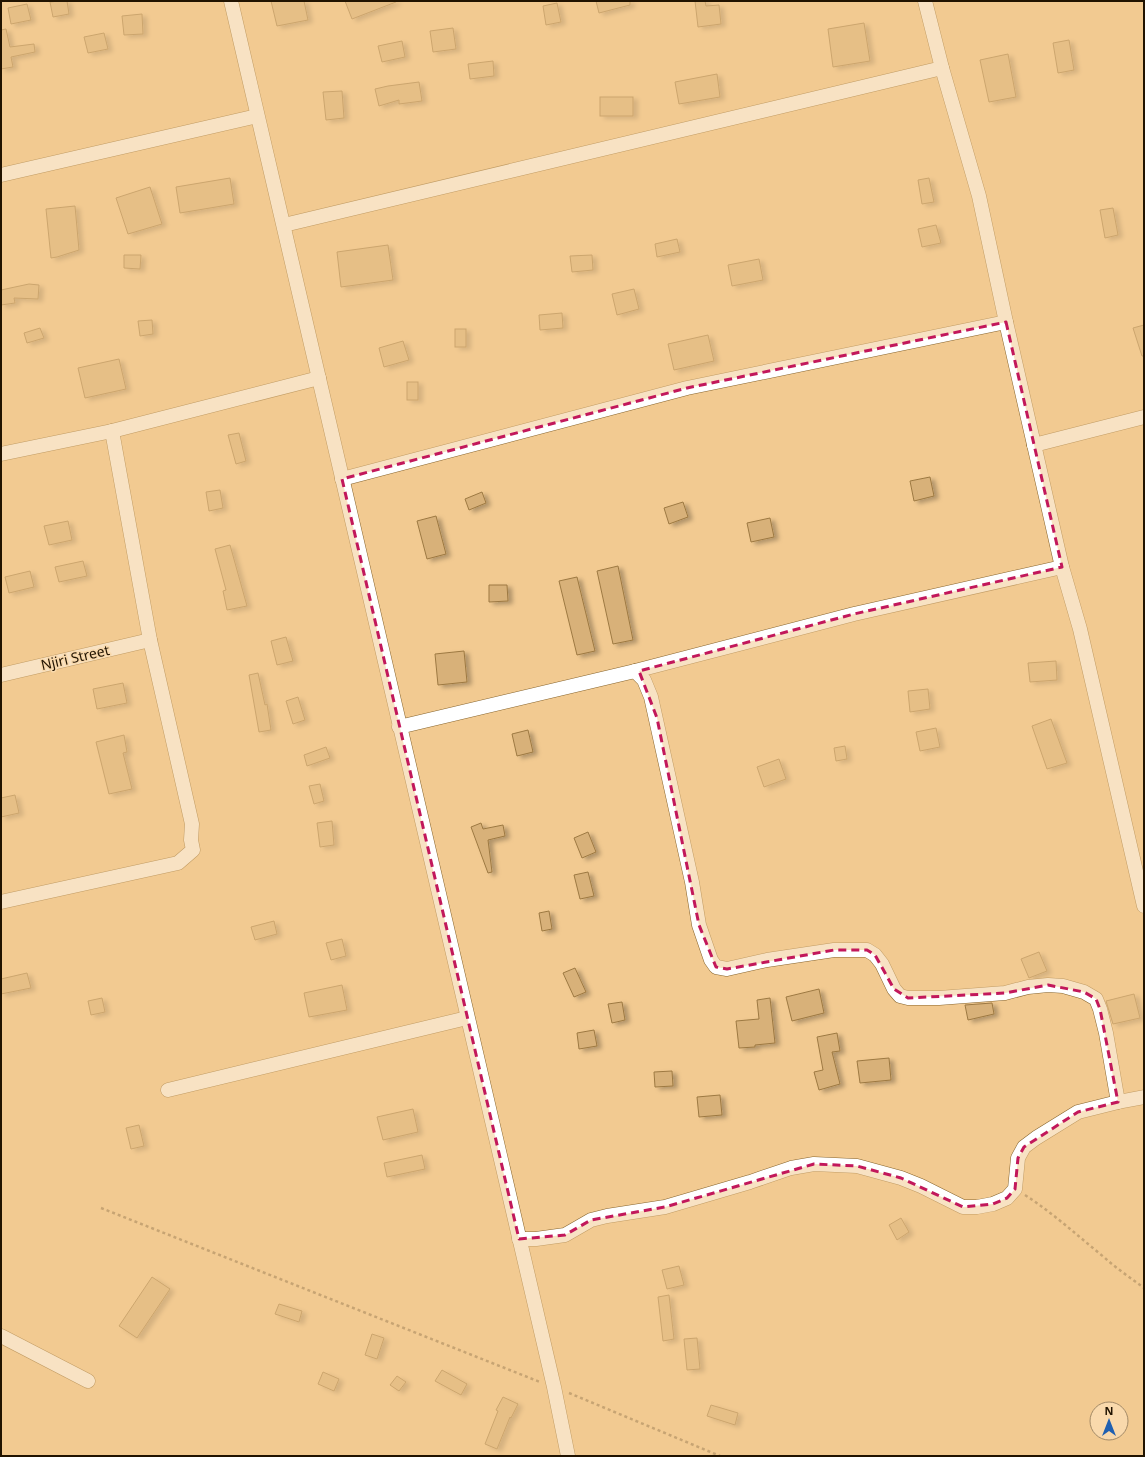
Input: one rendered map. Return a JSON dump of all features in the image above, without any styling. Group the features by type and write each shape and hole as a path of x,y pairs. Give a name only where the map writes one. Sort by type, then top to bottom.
{"street":[{"path":"231,1 554,1387 568,1456"},
{"path":"925,1 942,68 979,196 1062,568 1080,629 1144,906"},
{"path":"284,225 942,68"},
{"path":"1,175 257,116"},
{"path":"342,479 687,388 1006,322"},
{"path":"1,454 112,431 319,378"},
{"path":"1034,445 1144,417"},
{"path":"1,902 178,862 193,850 191,840 192,824 150,640 112,431"},
{"path":"399,727 636,672 854,614 1062,568"},
{"name":"Njiri Street","path":"1,675 150,640"},
{"path":"636,672 644,680 651,697 692,882 699,924 711,960 716,967 727,969 767,960 834,950 867,950 876,955 894,989 900,996 908,998 939,998 1005,993 1028,987 1048,985 1063,986 1084,992 1096,999 1100,1009 1106,1033 1118,1102"},
{"path":"168,1090 467,1018"},
{"path":"519,1239 536,1239 565,1235 592,1220 607,1216 665,1207 791,1168 814,1164 857,1166 901,1178 921,1186 962,1207 978,1207 993,1204 1007,1198 1014,1189 1018,1158 1024,1147 1036,1138 1078,1112 1118,1102 1144,1098"},
{"path":"1,1336 88,1381"}],"path":[{"path":"1014,1189 1042,1206 1078,1234 1105,1259 1144,1288"},
{"path":"101,1208 554,1387 720,1456"}],"highlighted area":[{"path":"1006,322 1062,567 854,614 639,671 657,718 699,925 716,967 727,969 834,950 867,950 875,955 894,989 908,998 1005,993 1048,985 1084,992 1096,999 1100,1009 1118,1102 1078,1112 1024,1147 1018,1158 1015,1189 1007,1198 993,1204 963,1207 901,1178 857,1166 814,1164 665,1207 591,1220 565,1235 519,1239 342,479 687,388"}],"building":[{"path":"67,1 69,14 53,17 50,2"},
{"path":"271,1 304,1 308,20 277,26"},
{"path":"345,1 396,1 396,2 352,19"},
{"path":"596,1 630,1 630,5 599,13"},
{"path":"695,1 705,1 706,6 719,5 721,24 698,27"},
{"path":"557,3 561,22 546,25 543,6"},
{"path":"27,4 31,20 11,24 8,8"},
{"path":"142,14 143,34 124,35 122,16"},
{"path":"864,23 870,61 833,67 828,29"},
{"path":"453,28 456,49 433,52 430,31"},
{"path":"6,29 10,47 34,44 35,52 11,57 13,67 1,69 1,30"},
{"path":"104,33 108,49 88,53 84,37"},
{"path":"1069,40 1074,70 1058,73 1053,43"},
{"path":"402,41 405,57 382,62 378,46"},
{"path":"1008,54 1016,97 989,102 980,60"},
{"path":"493,61 494,76 470,79 468,64"},
{"path":"717,74 720,97 679,104 675,82"},
{"path":"419,82 422,101 399,104 399,100 379,106 375,89"},
{"path":"342,91 344,118 326,120 323,92"},
{"path":"600,97 633,97 633,116 600,116"},
{"path":"230,178 234,204 180,213 176,187"},
{"path":"929,178 934,202 922,204 918,180"},
{"path":"150,187 162,224 128,234 116,198"},
{"path":"75,206 79,250 51,258 46,209"},
{"path":"1113,208 1118,235 1105,238 1100,210"},
{"path":"936,225 941,243 922,247 918,229"},
{"path":"677,239 680,252 657,257 655,244"},
{"path":"388,245 393,280 341,287 337,252"},
{"path":"124,255 141,255 140,269 124,268"},
{"path":"592,255 593,270 572,272 570,256"},
{"path":"759,259 763,280 732,286 728,265"},
{"path":"29,284 39,285 38,299 14,298 15,303 1,305 1,290"},
{"path":"634,289 639,309 617,315 612,294"},
{"path":"562,313 563,328 540,330 539,315"},
{"path":"152,320 153,334 140,336 138,321"},
{"path":"1144,325 1144,356 1142,356 1133,328"},
{"path":"40,328 44,338 27,343 24,333"},
{"path":"455,329 466,329 466,347 455,347"},
{"path":"708,335 714,361 674,370 668,344"},
{"path":"403,341 409,360 384,367 379,348"},
{"path":"119,359 126,389 85,398 78,368"},
{"path":"407,382 418,382 418,400 407,400"},
{"path":"239,433 246,461 236,464 228,435"},
{"path":"930,477 934,496 914,501 910,481"},
{"path":"220,490 223,508 209,511 206,492"},
{"path":"482,492 486,503 469,510 465,499"},
{"path":"683,502 688,517 669,524 664,508"},
{"path":"436,516 446,554 427,559 417,521"},
{"path":"770,518 774,537 751,542 747,523"},
{"path":"68,521 72,540 49,545 44,526"},
{"path":"230,545 247,606 227,610 223,591 226,590 215,549"},
{"path":"83,561 87,576 59,582 55,567"},
{"path":"618,566 633,640 613,644 597,571"},
{"path":"30,571 34,587 9,593 5,577"},
{"path":"577,577 595,651 577,655 559,581"},
{"path":"489,585 507,585 508,601 489,602"},
{"path":"286,637 293,661 277,665 271,641"},
{"path":"464,651 467,682 438,685 435,654"},
{"path":"1056,661 1057,680 1030,682 1028,663"},
{"path":"258,673 265,705 267,704 271,730 259,732 249,675"},
{"path":"123,683 127,703 97,709 93,689"},
{"path":"928,689 930,709 910,712 908,691"},
{"path":"298,697 305,720 293,724 286,701"},
{"path":"1051,719 1067,763 1047,769 1032,726"},
{"path":"936,728 940,747 920,751 916,732"},
{"path":"528,730 533,752 517,756 512,734"},
{"path":"124,735 127,752 123,753 132,789 109,794 96,742"},
{"path":"845,746 847,759 836,761 834,748"},
{"path":"326,747 330,758 307,766 304,755"},
{"path":"779,759 786,779 764,787 757,767"},
{"path":"320,784 324,801 314,804 309,786"},
{"path":"15,795 19,813 1,817 1,798"},
{"path":"332,821 334,845 320,847 317,823"},
{"path":"481,823 483,829 503,825 505,836 488,840 492,872 488,873 471,827"},
{"path":"588,832 596,852 582,858 574,838"},
{"path":"588,872 594,896 580,899 574,875"},
{"path":"549,911 552,929 542,931 539,913"},
{"path":"274,921 277,934 255,940 251,927"},
{"path":"342,939 346,956 331,960 326,943"},
{"path":"1039,952 1047,971 1029,978 1021,959"},
{"path":"575,968 586,992 574,997 563,973"},
{"path":"27,973 31,988 1,994 1,979"},
{"path":"342,985 347,1010 309,1017 304,993"},
{"path":"819,989 824,1013 792,1021 786,997"},
{"path":"1134,994 1140,1018 1113,1024 1106,1001"},
{"path":"102,998 105,1012 91,1015 88,1001"},
{"path":"770,998 775,1043 755,1045 755,1047 739,1048 736,1021 759,1019 757,1000"},
{"path":"622,1002 625,1020 612,1023 608,1004"},
{"path":"992,1003 994,1014 968,1020 965,1005"},
{"path":"594,1030 597,1046 579,1049 577,1033"},
{"path":"837,1033 840,1051 832,1052 840,1084 819,1090 814,1072 823,1070 817,1037"},
{"path":"889,1058 891,1080 860,1083 857,1061"},
{"path":"672,1071 673,1086 655,1087 654,1072"},
{"path":"720,1095 722,1115 699,1117 697,1097"},
{"path":"413,1109 418,1132 383,1140 377,1117"},
{"path":"139,1125 144,1146 131,1149 126,1128"},
{"path":"422,1155 425,1169 387,1177 384,1163"},
{"path":"901,1218 909,1232 897,1240 889,1225"},
{"path":"679,1266 684,1285 667,1289 662,1270"},
{"path":"152,1277 170,1289 137,1338 119,1326"},
{"path":"669,1295 674,1339 663,1341 658,1297"},
{"path":"279,1304 302,1311 299,1322 275,1314"},
{"path":"372,1334 384,1338 377,1359 365,1355"},
{"path":"697,1338 700,1369 687,1370 684,1339"},
{"path":"442,1370 467,1384 461,1395 435,1381"},
{"path":"323,1372 339,1379 334,1391 318,1384"},
{"path":"397,1376 406,1382 399,1391 390,1385"},
{"path":"503,1397 518,1404 511,1418 510,1417 497,1449 485,1444 498,1411 496,1410"},
{"path":"711,1405 738,1413 735,1425 707,1416"}]}
